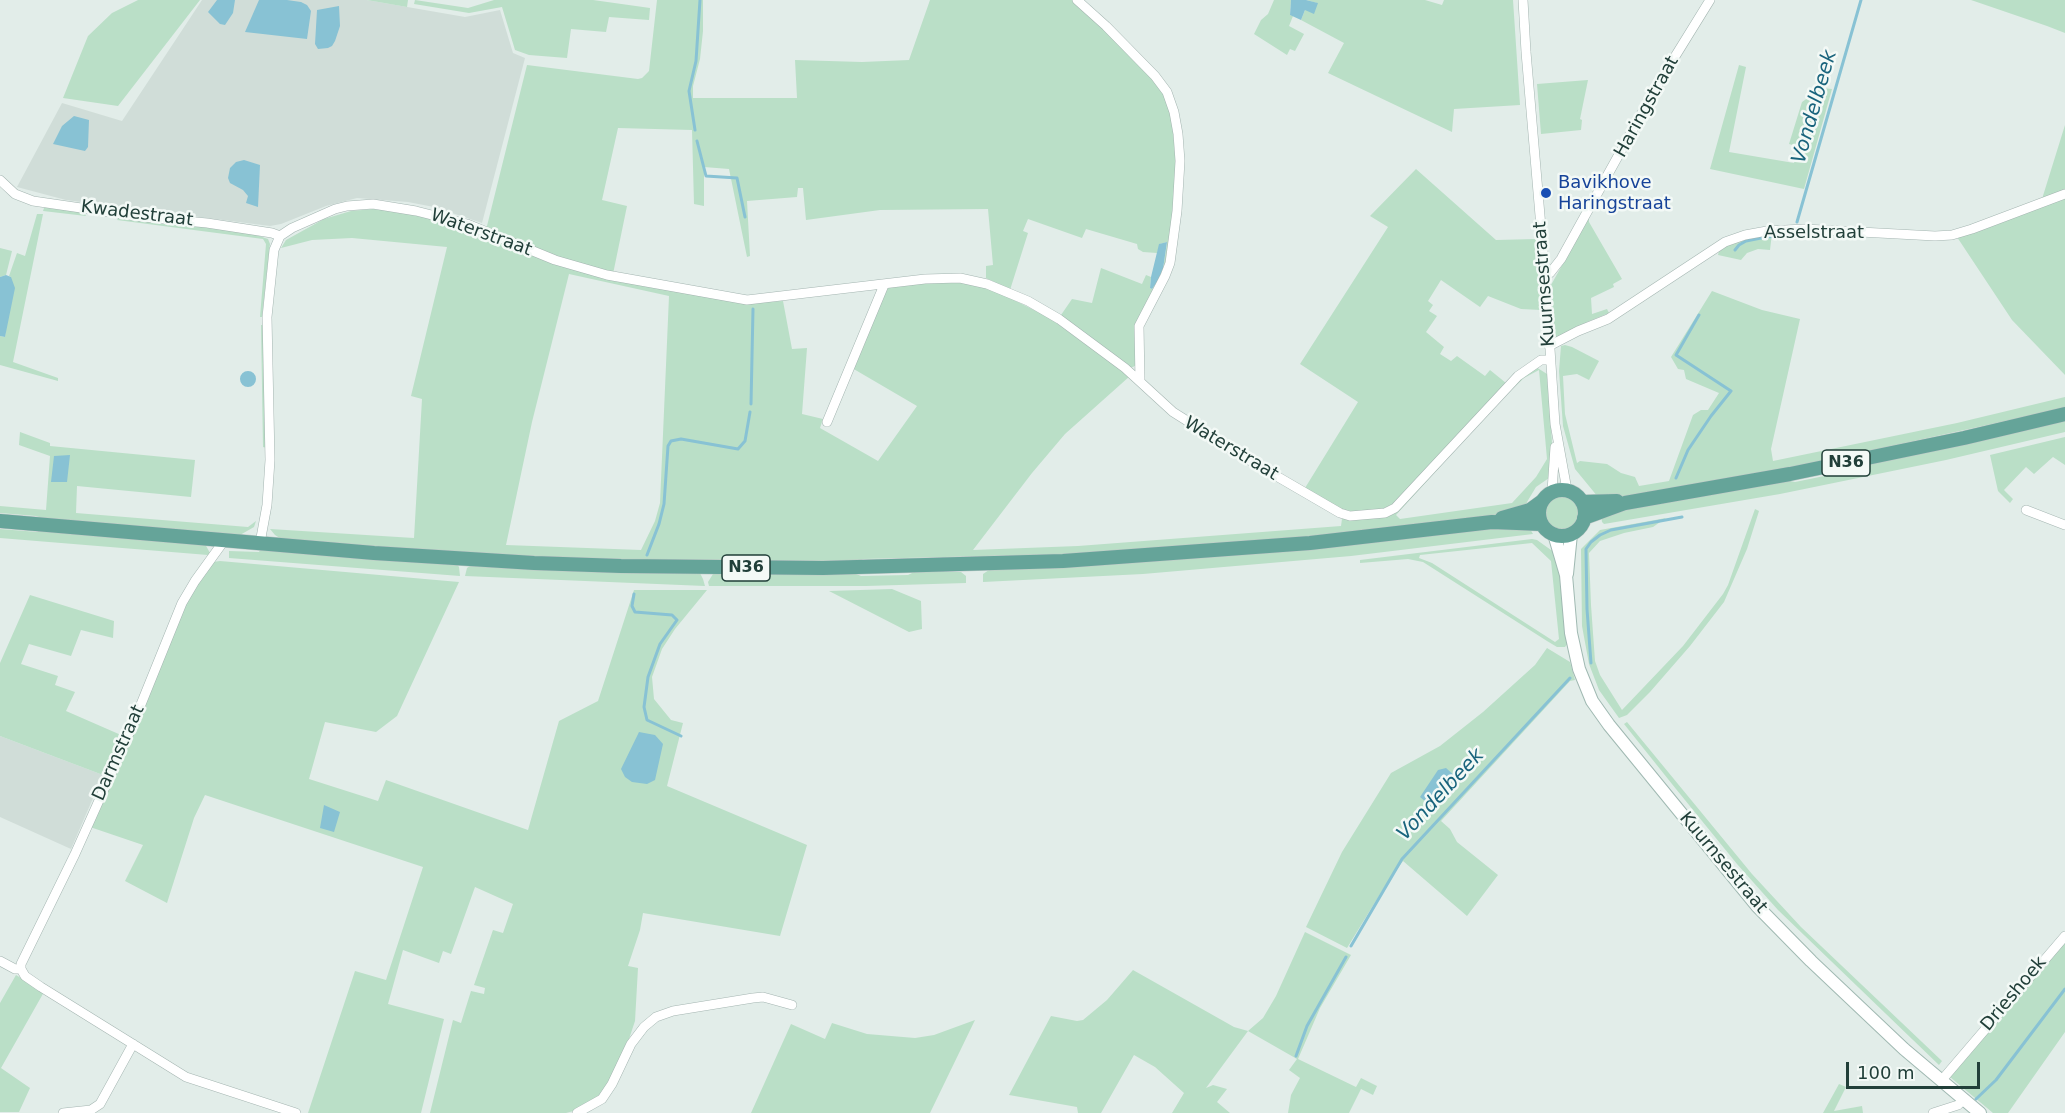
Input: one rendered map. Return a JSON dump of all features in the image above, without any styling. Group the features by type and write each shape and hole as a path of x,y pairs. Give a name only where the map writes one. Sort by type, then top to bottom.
{"main road":[{"name":"N36","path":"1584,518 1625,503 1812,470 2065,414"},
{"path":"1541,502 1539,510 1542,524 1547,531 1563,536 1577,530 1584,518 1582,502 1567,490 1552,491"},
{"name":"N36","path":"1492,522 1530,510 1552,491"},
{"name":"N36","path":"1582,502 1625,503"},
{"name":"N36","path":"0,521 463,559 621,567 911,567 1063,561 1225,550 1387,535 1492,522 1542,524"}],"street":[{"path":"1077,0 1155,76 1167,92 1178,134 1180,161 1177,211 1170,263 1166,276 1139,326 1140,381"},
{"name":"Kuurnsestraat","path":"1523,0 1550,360 1556,424 1567,490"},
{"name":"Haringstraat","path":"1545,274 1550,273 1561,258 1658,84 1710,0"},
{"name":"Kwadestraat","path":"0,180 15,194 33,201 143,217 207,223 280,236"},
{"name":"Asselstraat","path":"1550,346 1608,319 1725,242 1745,235 1804,229 1952,235 2065,194"},
{"name":"Waterstraat","path":"280,236 292,228 335,209 359,205 387,205 459,222 555,261 607,275 747,300 925,279 960,278 987,284 1028,301 1059,319 1140,381 1173,412 1211,438 1330,507 1350,516 1385,513 1395,508 1518,376 1541,360 1550,360"},
{"path":"260,543 267,505 270,460 267,317 272,260 280,236"},
{"path":"827,422 884,285"},
{"name":"Kuurnsestraat","path":"1552,491 1556,424"},
{"path":"2026,510 2065,525"},
{"name":"Kuurnsestraat","path":"1554,534 1566,575"},
{"name":"Kuurnsestraat","path":"1571,534 1566,575 1571,633 1579,669 1592,701 1609,725 1757,906 1904,1049 1980,1113"},
{"name":"Darmstraat","path":"21,969 21,964 75,854 131,729 182,603 221,545 221,540"},
{"name":"Drieshoek","path":"1941,1081 2065,936"},
{"path":"0,961 15,969 21,969 25,976 186,1077 296,1113"},
{"path":"577,1113 602,1099 612,1084 631,1044 644,1027 657,1017 673,1011 753,998 776,1000 792,1005"},
{"path":"63,1113 91,1110 100,1104 133,1044"},
{"path":"1932,1113 1958,1105 1963,1100"}],"shaded area":[{"path":"202,0 367,0 465,17 500,10 513,53 525,58 482,223 434,207 408,202 357,198 326,206 281,224 270,226 66,200 17,187 62,103 122,121"},
{"path":"0,736 103,775 71,849 0,817"}],"green space":[{"path":"138,0 200,0 118,106 63,98 88,36 112,13"},
{"path":"367,0 408,0 407,7"},
{"path":"415,0 468,8 494,0 593,0 650,8 649,20 609,17 606,32 571,29 567,58 529,55 515,50 502,7 469,13 414,4"},
{"path":"657,0 703,0 703,31 693,98 797,98 795,60 862,62 909,60 930,0 1072,0 1122,46 1161,89 1171,112 1177,172 1168,263 1143,310 1136,365 1129,367 1061,315 1072,299 1092,303 1101,268 1142,284 1146,275 1151,277 1150,288 1152,289 1163,269 1167,242 1160,244 1157,253 1143,252 1138,249 1137,244 1086,229 1082,238 1028,219 1023,231 1028,233 1010,290 986,278 986,266 993,265 988,209 880,210 806,220 803,188 798,188 797,197 747,201 750,256 747,257 729,169 704,167 704,206 694,204 692,130 618,128 602,200 627,206 613,274 581,266 486,230 527,65 642,78 649,71"},
{"path":"1274,0 1291,0 1290,15 1293,16 1289,26 1304,34 1295,51 1290,49 1287,55 1254,34 1261,20 1268,14"},
{"path":"1306,0 1425,0 1442,5 1444,0 1513,0 1520,105 1454,109 1452,132 1328,73 1344,43 1301,20 1305,10 1317,3"},
{"path":"1971,0 2065,0 2065,33 2047,26"},
{"path":"1739,65 1746,67 1729,152 1794,163 1800,147 1789,144 1802,102 1822,88 1832,89 1804,189 1710,169"},
{"path":"1588,80 1580,119 1582,120 1581,130 1541,134 1537,84"},
{"path":"2065,125 2065,191 2042,199"},
{"path":"1416,169 1496,240 1536,239 1541,310 1521,309 1488,296 1480,307 1441,280 1428,301 1433,305 1429,311 1437,316 1426,332 1444,347 1440,354 1451,361 1457,356 1485,376 1490,370 1506,383 1393,506 1355,512 1337,508 1305,488 1358,402 1300,364 1388,227 1370,216"},
{"path":"2065,198 2065,375 2012,320 1957,237"},
{"path":"45,205 84,212 86,216 43,211"},
{"path":"373,209 405,212 454,223 563,265 748,303 783,301 792,349 807,348 802,414 823,419 820,428 878,461 917,406 852,368 888,287 958,281 986,286 1048,317 1130,376 1065,434 973,550 1078,546 1341,526 1342,519 1374,518 1394,513 1522,375 1536,367 1547,374 1553,456 1549,478 1536,487 1526,508 1517,512 1394,529 1151,552 863,559 856,563 652,561 505,556 283,540 270,529 414,538 422,399 411,396 447,247 352,238 312,240 281,248 286,240 324,219 351,211","holes":["569,274 669,296 660,503 655,521 641,550 506,545 532,422","1539,370 1547,459 1536,477 1512,503 1400,519 1396,515 1498,403 1524,378"]},
{"path":"37,214 43,214 13,362 58,378 58,381 0,365 0,336 5,337 11,277 9,276 17,253 25,256"},
{"path":"120,216 248,232 268,239 270,244 262,317 260,317 266,244 263,239 117,220"},
{"path":"1589,217 1589,222 1622,279 1613,284 1614,287 1591,298 1592,314 1607,309 1609,313 1587,322 1558,339 1555,336 1551,285"},
{"path":"1772,233 1770,250 1758,249 1747,253 1741,260 1718,255 1728,243"},
{"path":"0,248 12,251 6,275 0,277"},
{"path":"1712,291 1762,310 1800,319 1771,449 1773,461 1957,423 2065,397 2065,408 1786,469 1619,498 1598,497 1575,469 1563,426 1559,371 1561,346 1572,347 1599,361 1589,380 1577,374 1563,376 1565,414 1577,463 1580,461 1607,464 1621,473 1635,477 1639,486 1669,481 1693,415 1701,410 1708,410 1719,393 1686,379 1684,370 1678,369 1671,357"},
{"path":"261,325 263,325 267,448 263,447"},
{"path":"2065,419 2065,432 1946,460 1780,494 1604,524 1602,522 1601,514 1785,480 1795,482 1839,473 1847,468"},
{"path":"20,432 50,443 50,446 195,460 191,497 77,486 76,513 248,527 256,521 254,527 240,535 0,513 0,506 46,510 50,456 19,445"},
{"path":"2065,437 2065,465 2053,457 2034,474 2026,467 2004,490 2013,499 2010,503 1998,491 1990,455"},
{"path":"1562,495 1574,500 1579,512 1574,524 1562,529 1550,524 1545,512 1550,500"},
{"path":"1755,509 1759,511 1747,549 1724,602 1650,692 1627,715 1619,718 1599,690 1589,664 1582,626 1581,549 1600,530 1666,518 1653,527 1600,541 1589,553 1595,661 1600,675 1622,710 1683,646 1723,594"},
{"path":"1507,525 1529,527 1533,534 1351,556 1143,574 983,582 983,574 989,570 1109,564 1320,548"},
{"path":"39,528 205,544 210,553 208,555 0,538 0,529 38,532"},
{"path":"1537,540 1551,550 1555,550 1561,570 1568,643 1565,647 1557,647 1423,562 1408,559 1360,563 1360,560","holes":["1532,543 1551,561 1559,639 1555,642 1432,563 1419,558 1420,555"]},
{"path":"261,548 456,563 460,576 229,558 229,551 259,552"},
{"path":"213,562 459,582 397,716 376,732 325,722 309,779 378,801 386,780 528,830 559,721 598,701 634,590 707,590 662,649 652,677 654,699 671,720 683,723 667,786 807,845 780,936 643,913 628,966 638,968 635,1021 627,1045 598,1099 581,1109 566,1113 430,1113 453,1020 461,1023 471,991 484,994 485,988 474,985 493,930 503,933 513,904 475,887 451,954 443,951 439,963 403,950 388,1004 444,1019 421,1113 308,1113 355,971 386,980 423,867 205,795 194,818 167,903 125,881 143,845 90,827 190,596"},
{"path":"471,565 700,573 705,586 465,576 467,568"},
{"path":"914,572 961,572 966,576 966,583 866,586 709,586 708,582 713,574 854,573 861,576 908,575"},
{"path":"892,589 921,601 922,629 909,632 829,591"},
{"path":"30,595 114,621 113,638 81,630 71,656 29,644 21,664 58,676 55,685 75,692 66,711 121,735 103,775 0,736 0,663"},
{"path":"1547,648 1570,662 1575,680 1570,681 1441,821 1450,829 1457,842 1498,875 1467,916 1403,861 1347,948 1306,927 1342,852 1391,773 1440,746 1483,712 1535,665"},
{"path":"1627,722 1752,874 1801,927 1942,1061 1939,1065 1778,910 1676,789 1624,724"},
{"path":"1305,932 1351,955 1320,1008 1298,1059 1356,1087 1361,1078 1377,1086 1373,1095 1361,1089 1349,1113 1288,1113 1291,1095 1300,1078 1289,1070 1297,1059 1248,1031 1263,1018 1276,996"},
{"path":"2065,940 2065,1032 2008,1113 1993,1113 1950,1077"},
{"path":"1133,970 1234,1027 1248,1031 1206,1088 1213,1085 1227,1089 1217,1102 1230,1113 1172,1113 1184,1093 1155,1067 1134,1055 1101,1113 1078,1113 1077,1107 1009,1095 1051,1016 1083,1020 1107,1000"},
{"path":"16,975 44,992 1,1068 30,1088 19,1112 0,1112 0,1003"},
{"path":"975,1020 930,1113 751,1113 791,1024 825,1039 832,1023 867,1034 915,1038 934,1035"},
{"path":"1839,1084 1846,1087 1834,1111 1862,1106 1863,1113 1823,1113"}],"water":[{"path":"217,0 235,0 233,13 225,25 220,24 208,12"},
{"path":"259,0 287,0 307,5 311,11 307,39 245,32"},
{"path":"1291,0 1318,3 1314,14 1305,10 1301,20 1290,15"},
{"path":"339,6 340,26 335,41 328,48 318,49 315,44 317,10"},
{"path":"74,116 89,120 88,147 85,151 53,144 62,126"},
{"path":"244,160 260,165 258,207 246,203 248,196 243,190 230,183 228,178 230,168 236,162"},
{"path":"1167,242 1163,269 1152,289 1150,288 1151,277 1159,244"},
{"path":"6,275 11,277 15,288 5,337 0,336 0,277"},
{"path":"248,371 254,373 256,379 254,385 248,387 242,385 240,379 242,373"},
{"path":"70,455 67,482 51,482 54,456"},
{"path":"639,732 655,735 663,744 655,780 647,784 632,782 625,777 621,769"},
{"path":"1446,768 1456,777 1432,807 1420,797 1438,770"},
{"path":"324,805 340,812 334,832 320,828"}],"waterway":[{"path":"695,130 689,91 696,61 700,0"},
{"name":"Vondelbeek","path":"1797,222 1861,0"},
{"path":"697,141 706,176 737,178 745,217"},
{"name":"Vondelbeek","path":"1735,250 1746,241 1793,235"},
{"path":"751,404 753,309"},
{"name":"Vondelbeek","path":"1676,478 1688,450 1731,391 1676,355 1699,315"},
{"path":"647,555 664,504 668,446 671,441 681,439 738,449 745,441 750,412"},
{"name":"Vondelbeek","path":"1591,663 1586,549 1600,535 1611,530 1682,517"},
{"path":"634,594 632,606 635,612 672,615 677,620 660,644 648,677 644,707 647,720 681,736"},
{"name":"Vondelbeek","path":"1351,946 1402,859 1570,678"},
{"name":"Vondelbeek","path":"1296,1056 1307,1026 1346,957"},
{"path":"1976,1099 1996,1080 2065,989"}],"place":[{"name":"Bavikhove Haringstraat","path":"1546,193"}]}
